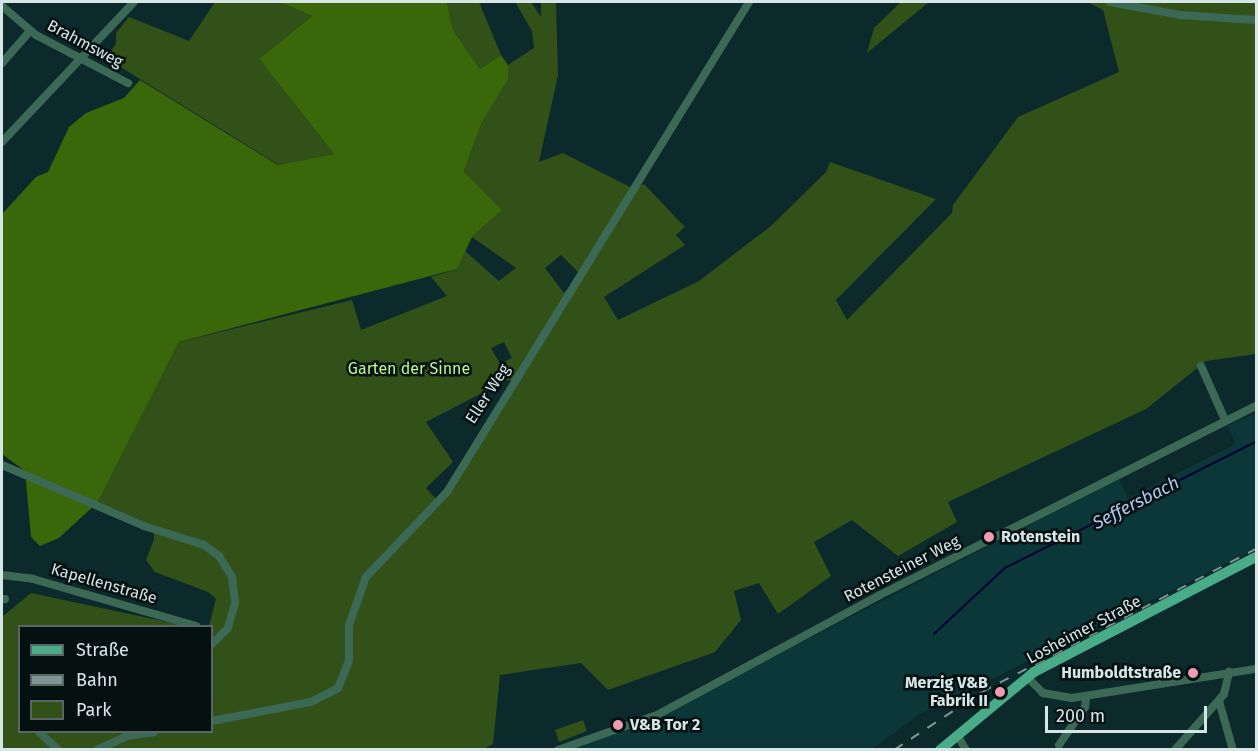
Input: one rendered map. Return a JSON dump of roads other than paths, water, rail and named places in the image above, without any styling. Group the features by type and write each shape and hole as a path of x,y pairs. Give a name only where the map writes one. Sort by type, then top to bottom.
{"main road":[{"name":"Losheimer Straße","path":"940,750 1027,677 1257,557"}],"street":[{"path":"2,142 134,2"},
{"name":"Eller Weg","path":"213,722 311,702 338,688 349,660 349,625 366,577 447,492 749,2"},
{"path":"1110,2 1180,15 1257,20"},
{"name":"Brahmsweg","path":"2,6 30,31 128,83"},
{"path":"2,63 30,31"},
{"path":"1202,366 1226,420"},
{"name":"Rotensteiner Weg","path":"558,750 657,715 878,596 1257,406"},
{"path":"2,465 144,526 204,546 219,556 232,577 235,603 228,627 213,643"},
{"name":"Kapellenstraße","path":"2,574 33,579 189,625"},
{"path":"1027,677 1050,696 1086,697 1257,669"},
{"path":"1175,749 1192,726 1219,701 1229,672"},
{"path":"1059,745 1085,707 1086,697"},
{"path":"1219,701 1233,750"},
{"path":"40,733 58,750"},
{"path":"97,750 127,736 147,733"},
{"path":"957,735 966,750"}],"waterway":[{"name":"Seffersbach","path":"934,634 1005,568 1256,442"}],"railway":[{"path":"894,750 982,692 1256,549"}],"place":[{"name":"Rotenstein","path":"989,537"},
{"name":"Humboldtstraße","path":"1193,673"},
{"name":"Merzig V&B Fabrik II","path":"1000,692"},
{"name":"V&B Tor 2","path":"618,725"}],"park label":[{"name":"Garten der Sinne","path":"409,369"}]}
